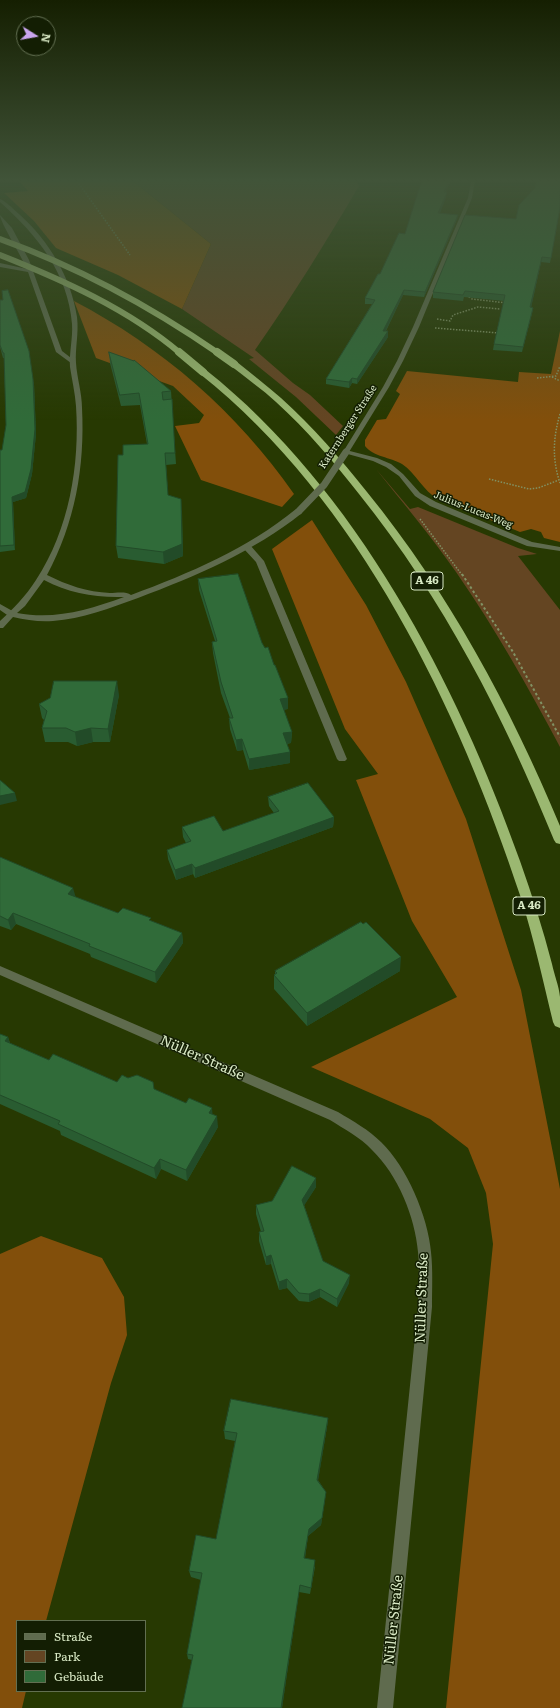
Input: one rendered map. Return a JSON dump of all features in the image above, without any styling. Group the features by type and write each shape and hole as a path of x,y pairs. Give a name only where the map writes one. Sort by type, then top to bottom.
{"highway":[{"name":"A 46","path":"13,261 72,287 118,312 167,343 227,390 264,426 289,453 337,512 367,555 398,604 444,690 489,792 527,899 560,1022"},
{"name":"A 46","path":"55,261 133,298 161,314 234,364 284,405 324,446 401,542 457,629 503,711 560,840"}],"street":[{"path":"25,261 59,352 73,362"},
{"path":"0,626 13,615 43,576 56,551 66,525 75,482 79,444 79,419 73,362 75,320 61,274 54,261"},
{"name":"Katernberger Straße","path":"13,615 35,619 58,618 102,607 208,567 234,555 289,520 324,485 386,387 416,327 444,261"},
{"path":"0,265 29,271"},
{"name":"Julius-Lucas-Weg","path":"346,452 384,462 404,478 418,496 428,502 530,544 560,549"},
{"path":"247,548 260,561 342,759"},
{"name":"Katernberger Straße","path":"43,576 72,590 84,593 114,595 139,594"},
{"path":"0,606 13,615"},
{"name":"Nüller Straße","path":"0,970 334,1116 360,1131 378,1147 406,1191 418,1220 424,1245 425,1307 385,1708"}],"path":[{"path":"466,291 470,292 469,297 472,299 508,303"},
{"path":"450,321 453,315 478,307 500,309"},
{"path":"445,329 502,333"},
{"path":"537,378 556,376 560,366"},
{"path":"551,377 560,381"},
{"path":"560,414 553,437 553,448 560,483"},
{"path":"489,480 529,489 538,488 559,480"},
{"path":"417,515 461,571 506,640 560,738"}],"green space":[{"path":"204,261 314,261 255,350 293,383 310,395 343,426 336,435 296,397 249,359 254,358 182,309"},
{"path":"376,469 410,509 418,507 518,548 537,554 518,556 560,610 560,747 511,658 470,593 437,546"}],"shaded area":[{"path":"85,261 204,261 182,309 118,275"},
{"path":"74,301 137,339 196,384 223,409 272,464 294,494 282,507 201,480 175,426 199,423 204,415 173,386 96,358"},
{"path":"560,331 560,542 544,538 541,532 531,529 520,532 438,499 433,496 402,464 377,455 365,446 365,440 377,420 386,419 400,394 396,391 407,371 518,382 519,372 551,374"},
{"path":"312,520 366,605 406,682 466,819 521,990 560,1189 560,1708 446,1708 493,1244 486,1193 468,1148 430,1119 311,1067 457,997 412,921 356,780 378,774 345,729 272,549"},
{"path":"41,1236 102,1258 124,1297 127,1335 111,1383 46,1620 16,1620 16,1692 26,1692 22,1708 0,1708 0,1254"}],"building":[{"path":"386,261 438,261 425,292 404,290 383,331 388,331 357,379 352,378 349,382 326,379 375,300 365,298 378,274 380,274"},
{"path":"446,261 541,261 530,307 533,308 523,347 494,344 505,295 465,291 463,295 433,292"},
{"path":"8,290 29,351 33,379 35,429 31,469 25,492 12,497 14,545 0,546 0,450 2,450 6,425 4,353 0,345 0,300 3,300 2,291"},
{"path":"109,352 134,360 171,391 162,392 163,400 172,399 175,453 165,453 168,495 181,499 182,544 163,552 116,546 118,455 123,455 123,445 148,444 139,393 120,395"},
{"path":"238,574 262,643 265,648 268,647 288,698 280,699 292,732 283,733 290,752 249,759 242,739 236,740 229,718 233,718 221,682 212,642 217,641 198,579"},
{"path":"54,681 117,681 108,729 91,728 75,732 66,728 42,728 47,711 39,704 50,698"},
{"path":"0,780 15,793 0,796"},
{"path":"308,783 334,817 195,868 192,864 175,870 167,850 191,841 182,827 214,816 223,831 279,811 268,797"},
{"path":"0,857 73,888 68,894 118,913 123,908 151,918 149,920 182,933 155,972 89,946 90,944 13,913 8,920 0,916"},
{"path":"361,922 363,924 366,922 401,957 307,1013 274,975 277,973 275,971"},
{"path":"0,1034 8,1037 5,1041 49,1060 53,1054 117,1082 122,1075 128,1078 137,1075 153,1082 154,1089 186,1103 189,1098 212,1108 209,1113 217,1116 186,1170 160,1159 154,1168 58,1124 60,1121 0,1095"},
{"path":"292,1166 316,1178 302,1200 323,1261 350,1275 337,1299 320,1289 309,1294 299,1293 287,1279 279,1282 271,1255 266,1257 259,1232 264,1231 256,1205 272,1201"},
{"path":"231,1399 328,1418 317,1480 326,1492 322,1518 309,1529 304,1558 315,1560 311,1588 300,1585 281,1708 182,1708 193,1655 187,1654 202,1573 189,1571 196,1535 216,1539 237,1433 224,1431"}]}
